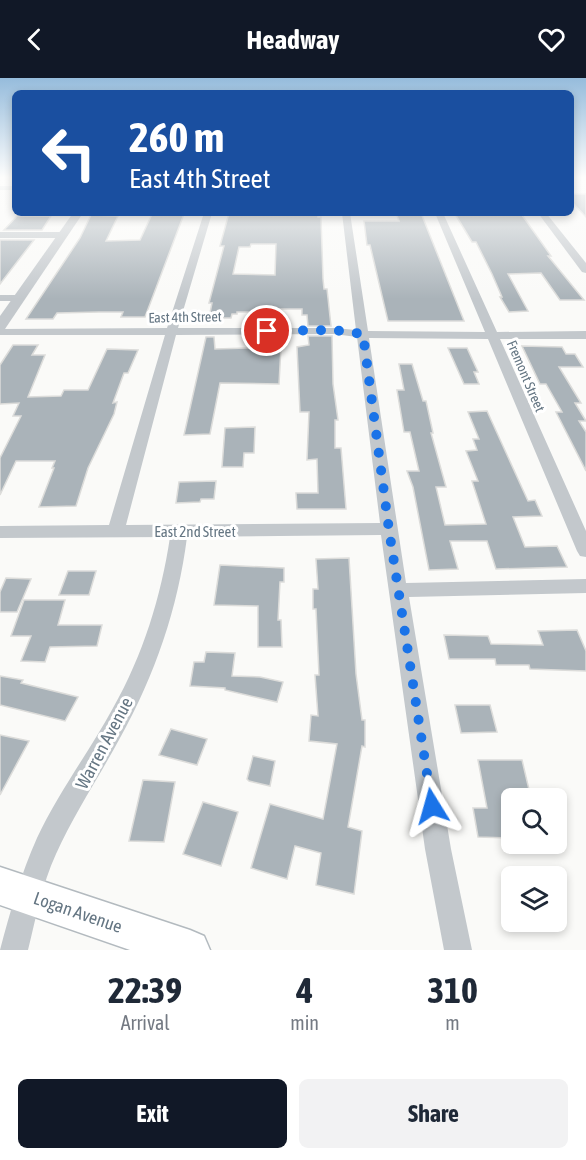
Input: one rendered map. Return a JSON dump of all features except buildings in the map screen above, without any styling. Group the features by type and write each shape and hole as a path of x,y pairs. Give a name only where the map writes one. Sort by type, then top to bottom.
{"main road":[{"name":"Logan Avenue","path":"14,891 190,950"}],"street":[{"path":"0,326 75,218"},
{"path":"116,531 171,333 207,218"},
{"path":"347,218 389,530 438,849 458,950"},
{"name":"Fremont Street","path":"441,218 586,551"},
{"path":"546,218 586,270"},
{"path":"0,235 63,235"},
{"path":"0,298 18,298"},
{"name":"East 4th Street","path":"0,332 171,333 334,330 384,336 586,335"},
{"name":"East 2nd Street","path":"0,532 389,530"},
{"name":"Warren Avenue","path":"14,950 14,891 47,846 123,712 151,646 170,590 179,531"},
{"path":"400,590 586,586"}],"route":[{"path":"267,331 334,330 363,334 389,530 432,806"}]}
